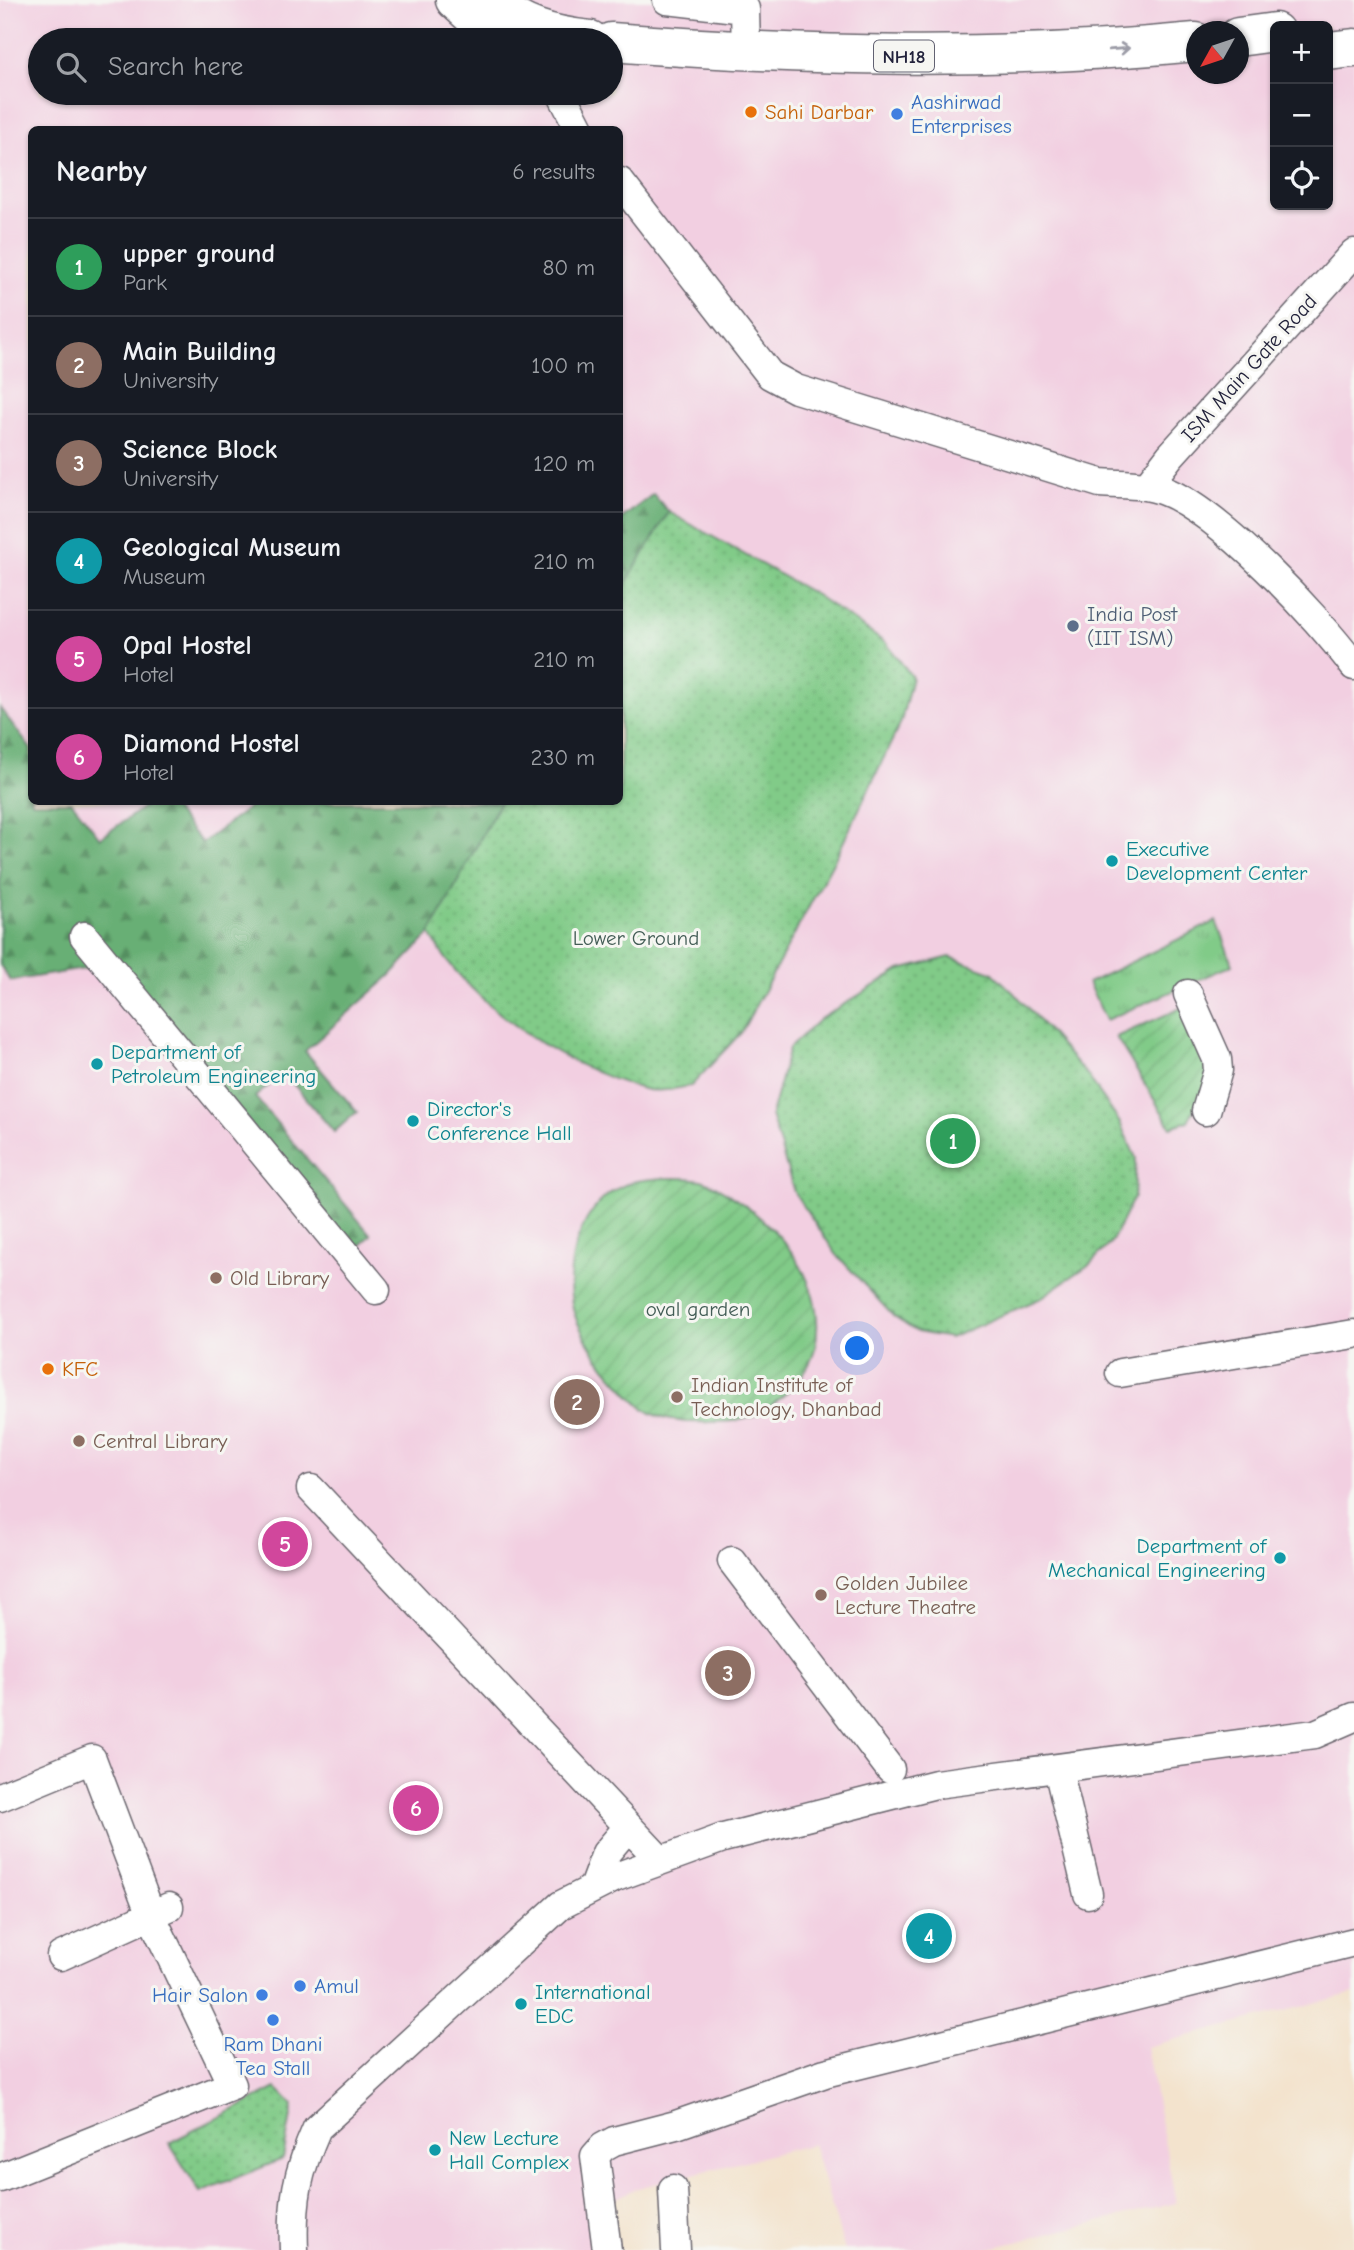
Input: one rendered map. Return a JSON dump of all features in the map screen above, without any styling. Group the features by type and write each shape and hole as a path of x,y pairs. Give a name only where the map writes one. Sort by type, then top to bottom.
{"highway":[{"path":"455,0 486,28"},
{"path":"489,0 515,21 532,28"},
{"path":"1333,27 1354,25"},
{"path":"1249,36 1270,33"},
{"name":"NH18","path":"623,43 746,52 989,56 1186,42"},
{"path":"1333,50 1354,48"},
{"path":"1249,61 1270,59"},
{"name":"NH18","path":"623,67 765,77 850,79 1092,76 1186,68"}],"street":[{"path":"667,0 754,4 746,52"},
{"path":"567,105 578,126"},
{"path":"623,185 770,375 796,389 1100,483 1147,486 1192,506 1250,553 1339,645 1354,666"},
{"name":"ISM Main Gate Road","path":"1147,486 1170,456 1354,253"},
{"path":"84,936 376,1290"},
{"path":"1188,994 1217,1059 1218,1070 1206,1111"},
{"path":"1120,1373 1354,1334"},
{"path":"311,1489 660,1860"},
{"path":"732,1561 890,1769"},
{"path":"295,2250 293,2212 301,2165 317,2128 561,1905 593,1888 723,1838 936,1784 1315,1734 1354,1717"},
{"path":"0,1797 92,1759 160,1911 232,2085 0,2178"},
{"path":"1058,1769 1088,1894"},
{"path":"593,1888 606,1853 628,1827"},
{"path":"61,1956 160,1911"},
{"path":"607,2250 595,2155 614,2141 676,2125 825,2073 1354,1942"},
{"path":"673,2189 676,2250"}],"shaded area":[{"name":"Indian Institute of Technology, Dhanbad","path":"0,0 1354,0 1354,1993 1146,2047 1176,2203 982,2250 845,2250 813,2144 634,2189 593,2211 599,2250 0,2250"}],"green space":[{"path":"653,494 669,512 623,588 623,518"},
{"name":"Lower Ground","path":"669,512 816,595 887,644 912,677 901,722 840,849 741,1033 691,1086 667,1090 643,1089 613,1079 582,1066 522,1030 469,986 430,934 498,805 623,805 623,588"},
{"path":"0,708 28,745 28,805 74,805 100,838 147,805 170,805 202,843 252,805 498,805 430,934 390,976 305,1051 357,1112 334,1132 284,1073 255,1097 371,1235 352,1255 103,966 10,981 0,965"},
{"path":"1216,921 1233,965 1106,1020 1088,983"},
{"path":"950,957 992,972 1019,998 1088,1076 1120,1123 1136,1158 1134,1197 1112,1241 1090,1264 1039,1299 950,1338 917,1332 894,1317 836,1254 794,1192 771,1115 789,1048 820,1019 900,970"},
{"path":"1183,1007 1214,1071 1188,1121 1171,1127 1116,1037"},
{"name":"oval garden","path":"664,1178 701,1180 718,1187 743,1204 760,1217 789,1248 809,1285 817,1326 812,1357 803,1374 789,1390 755,1416 732,1421 697,1422 674,1420 653,1414 634,1400 606,1368 577,1321 570,1282 572,1260 587,1220 599,1203 614,1190 637,1181"},
{"path":"276,2088 293,2105 283,2159 200,2192 169,2143"}],"place":[{"name":"Sahi Darbar","path":"751,112"},
{"name":"Aashirwad Enterprises","path":"897,114"},
{"name":"India Post (IIT ISM)","path":"1073,626"},
{"name":"Executive Development Center","path":"1112,861"},
{"name":"Department of Petroleum Engineering","path":"97,1064"},
{"name":"Director's Conference Hall","path":"413,1121"},
{"name":"upper ground","path":"953,1141"},
{"name":"Old Library","path":"216,1278"},
{"name":"KFC","path":"48,1369"},
{"name":"Indian Institute of Technology, Dhanbad","path":"677,1397"},
{"name":"Main Building","path":"577,1402"},
{"name":"Central Library","path":"79,1441"},
{"name":"Opal Hostel","path":"285,1544"},
{"name":"Department of Mechanical Engineering","path":"1280,1558"},
{"name":"Golden Jubilee Lecture Theatre","path":"821,1595"},
{"name":"Science Block","path":"728,1673"},
{"name":"Diamond Hostel","path":"416,1808"},
{"name":"Geological Museum","path":"929,1936"},
{"name":"Amul","path":"300,1986"},
{"name":"Hair Salon","path":"262,1995"},
{"name":"International EDC","path":"521,2004"},
{"name":"Ram Dhani Tea Stall","path":"273,2020"},
{"name":"New Lecture Hall Complex","path":"435,2150"}]}
